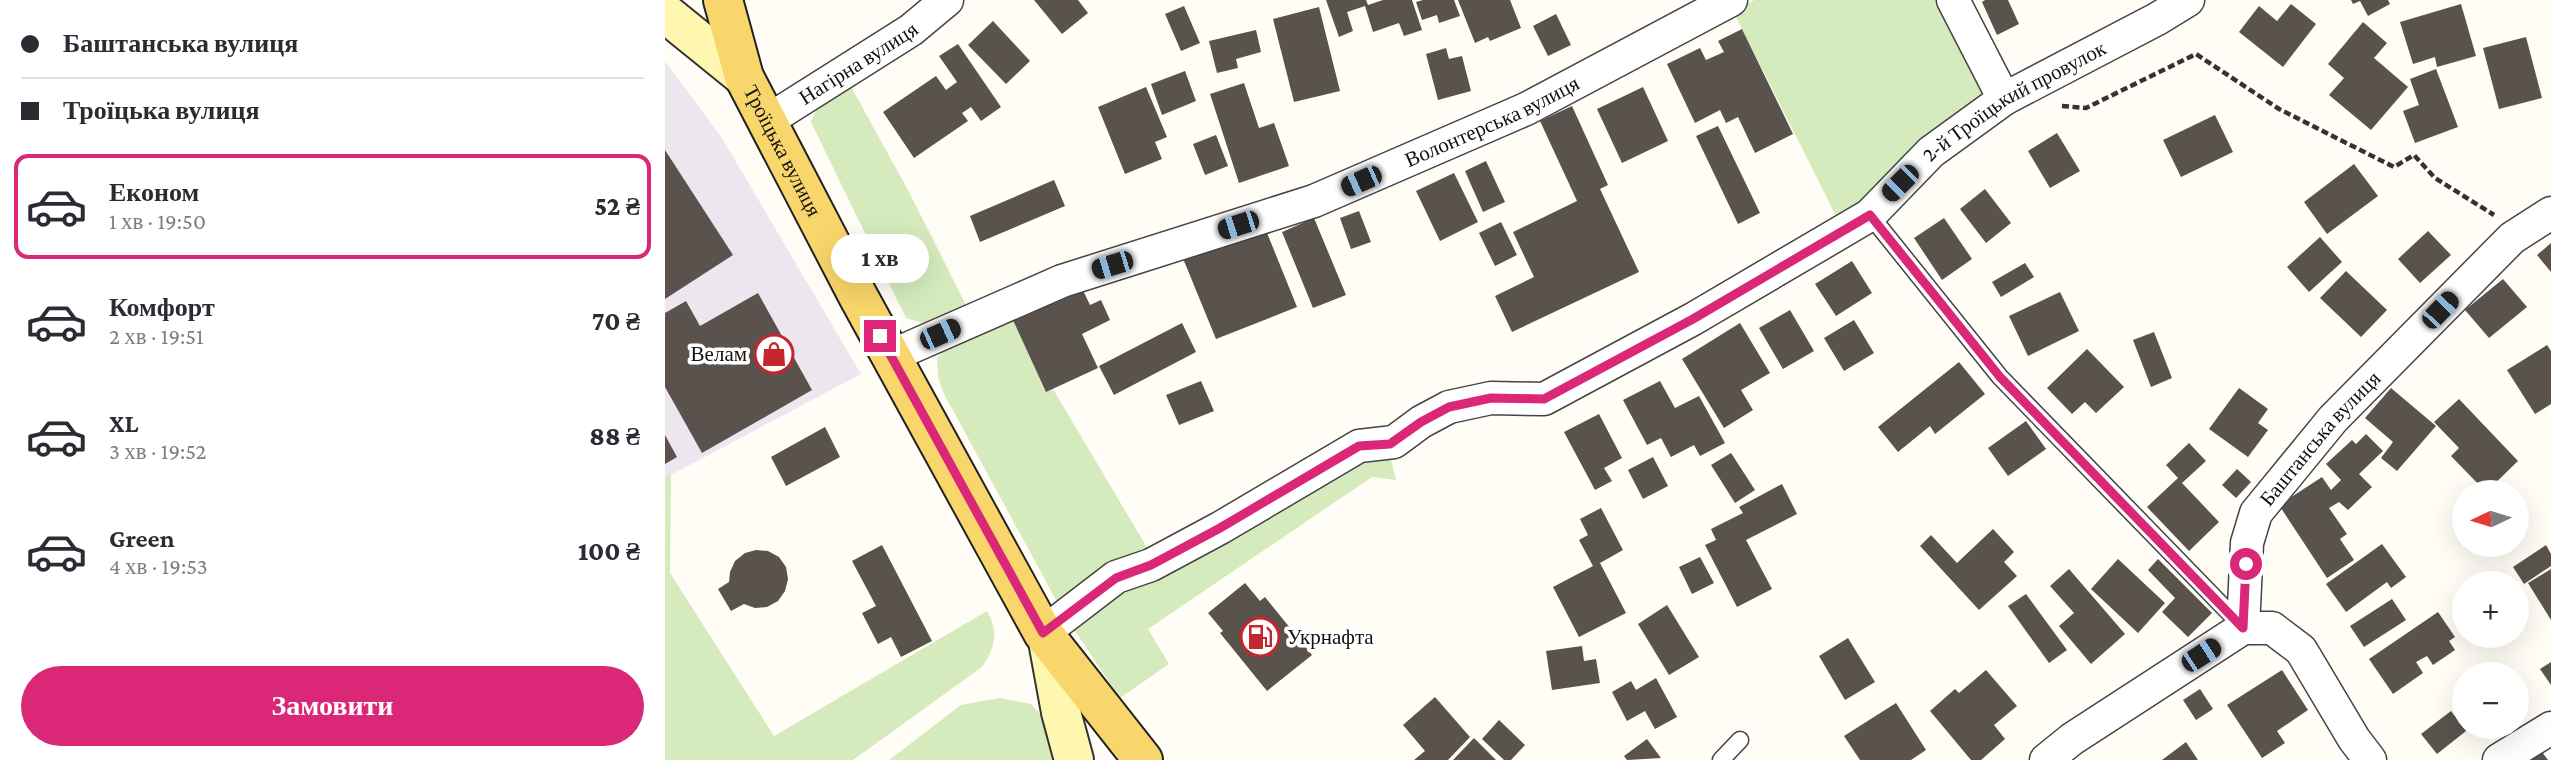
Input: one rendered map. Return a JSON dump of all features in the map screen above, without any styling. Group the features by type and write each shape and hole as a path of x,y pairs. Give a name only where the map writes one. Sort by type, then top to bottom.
{"main road":[{"name":"Троїцька вулиця","path":"723,0 744,77 891,356 1046,637 1143,760"},
{"path":"665,13 744,77"},
{"path":"1046,637 1061,712 1075,760"}],"street":[{"name":"Нагірна вулиця","path":"767,121 911,30 947,0"},
{"name":"Волонтерська вулиця","path":"891,356 1062,281 1314,201 1526,109 1731,0"},
{"path":"1953,0 2004,99"},
{"name":"2-й Троїцький провулок","path":"1046,637 1116,578 1151,565 1220,528 1359,446 1390,444 1421,422 1449,407 1491,398 1544,399 1693,319 1870,215 1931,152 2004,99 2188,0"},
{"name":"Баштанська вулиця","path":"2243,628 2247,543 2256,513 2333,419 2512,238 2551,213"},
{"path":"2046,760 2072,738 2243,628 2272,628 2301,650 2354,739 2370,760"},
{"path":"2499,760 2551,728"}],"lane":[{"path":"1870,215 2000,377 2243,628"},
{"path":"1721,760 1740,740"}],"path":[{"path":"2059,105 2086,108 2196,54 2279,109 2394,167 2414,155 2435,178 2521,232"}],"shaded area":[{"path":"665,61 722,138 861,374 665,478"}],"green space":[{"path":"1754,0 1936,0 1982,87 1983,97 1863,205 1838,220 1734,13"},
{"path":"849,83 909,192 967,307 929,325 906,318 811,122 820,102"},
{"path":"1012,318 1046,392 1053,389 1152,556 1062,611 943,392 938,377 937,358 948,346"},
{"path":"1398,448 1391,460 1396,480 1372,477 1148,629 1169,664 1120,698 1069,622 1360,452"},
{"path":"671,474 670,573 774,736 987,611 993,626 994,640 982,667 853,760 665,760 665,478"},
{"path":"1000,698 1031,704 1048,722 1063,760 889,760 961,705"}],"building":[{"path":"1034,0 1078,0 1088,13 1062,34"},
{"path":"1326,0 1366,0 1368,5 1383,0 1412,0 1422,30 1404,36 1399,23 1373,32 1365,6 1347,12 1353,31 1339,37"},
{"path":"1454,0 1460,16 1439,23 1437,15 1422,20 1416,2"},
{"path":"1458,0 1510,0 1521,28 1490,41 1488,37 1475,43"},
{"path":"2008,0 2019,24 1997,35 1982,2"},
{"path":"2351,0 2388,0 2390,4 2368,16 2360,1 2353,4"},
{"path":"2291,4 2316,24 2283,67 2239,32 2259,6 2277,21"},
{"path":"2461,4 2476,56 2437,67 2435,57 2413,64 2400,22"},
{"path":"1184,6 1200,43 1181,51 1165,14"},
{"path":"1319,7 1340,91 1294,102 1273,19"},
{"path":"1556,14 1571,45 1548,56 1533,26"},
{"path":"993,21 1030,61 1006,84 968,45"},
{"path":"2363,22 2387,43 2374,58 2408,87 2371,130 2329,95 2344,78 2328,64"},
{"path":"1742,29 1793,134 1755,153 1738,117 1726,123 1720,110 1695,123 1667,64 1700,48 1706,60 1724,52 1718,41"},
{"path":"1256,30 1261,52 1236,59 1238,68 1217,73 1209,41"},
{"path":"2526,37 2542,98 2499,109 2483,48"},
{"path":"958,44 1001,107 981,121 971,107 962,113 968,121 914,158 883,112 936,76 946,90 957,82 939,56"},
{"path":"1446,48 1449,59 1462,56 1471,91 1438,100 1426,54"},
{"path":"2436,69 2458,127 2415,143 2403,111 2419,105 2410,79"},
{"path":"1185,71 1196,101 1162,115 1151,84"},
{"path":"1244,83 1259,128 1274,123 1289,166 1239,183 1210,94"},
{"path":"1146,87 1167,137 1155,142 1162,159 1125,174 1098,107"},
{"path":"1643,87 1668,141 1622,163 1597,109"},
{"path":"1572,106 1608,185 1600,189 1639,272 1512,332 1495,296 1534,277 1513,232 1577,201 1540,121"},
{"path":"2215,115 2233,152 2181,177 2163,140"},
{"path":"1718,126 1760,213 1738,224 1696,136"},
{"path":"2057,133 2080,171 2050,188 2028,151"},
{"path":"1216,135 1228,166 1205,175 1193,144"},
{"path":"665,150 733,255 665,299"},
{"path":"1486,161 1505,202 1483,212 1465,171"},
{"path":"2354,164 2378,196 2327,234 2304,202"},
{"path":"1454,173 1478,222 1440,241 1416,191"},
{"path":"1054,180 1065,206 980,242 970,216"},
{"path":"1985,189 2011,223 1986,243 1960,209"},
{"path":"1359,211 1371,242 1351,249 1340,218"},
{"path":"1314,218 1346,295 1313,308 1282,232"},
{"path":"1944,218 1972,259 1942,280 1914,238"},
{"path":"1501,222 1517,255 1495,266 1479,233"},
{"path":"1263,223 1297,307 1216,339 1182,256"},
{"path":"2428,231 2451,255 2420,283 2398,259"},
{"path":"2320,237 2342,262 2309,292 2287,267"},
{"path":"2551,243 2551,272 2537,255"},
{"path":"1852,261 1872,293 1836,316 1815,284"},
{"path":"2025,263 2034,277 2001,297 1992,282"},
{"path":"2346,271 2387,310 2361,337 2320,298"},
{"path":"2503,279 2527,307 2489,338 2465,310"},
{"path":"1081,286 1090,305 1101,300 1110,320 1082,334 1098,368 1046,392 1012,318"},
{"path":"2060,292 2079,331 2028,356 2009,316"},
{"path":"758,293 812,390 702,453 665,387 665,313 686,301 700,326"},
{"path":"1790,310 1814,351 1783,369 1759,328"},
{"path":"1854,320 1874,353 1844,371 1824,338"},
{"path":"1182,323 1196,352 1114,395 1099,366"},
{"path":"1740,323 1770,373 1741,390 1753,410 1724,428 1682,359"},
{"path":"2154,332 2172,378 2151,387 2133,340"},
{"path":"2547,345 2551,351 2551,404 2535,414 2507,370"},
{"path":"2087,349 2124,387 2096,413 2085,402 2072,414 2047,388"},
{"path":"1959,362 1985,394 1935,434 1930,426 1898,452 1878,427"},
{"path":"1201,381 1214,411 1179,425 1166,395"},
{"path":"1660,381 1675,408 1699,396 1725,443 1700,456 1694,445 1671,457 1661,438 1647,445 1623,400"},
{"path":"2239,388 2268,409 2258,423 2268,430 2248,457 2209,429"},
{"path":"2391,388 2436,426 2397,471 2381,458 2393,442 2365,418"},
{"path":"2459,399 2518,461 2498,480 2474,480 2451,456 2459,448 2434,422"},
{"path":"1599,414 1622,458 1604,468 1612,481 1595,490 1564,432"},
{"path":"2026,421 2046,449 2008,476 1988,448"},
{"path":"825,427 840,457 786,486 771,457"},
{"path":"2366,434 2383,451 2359,474 2372,487 2348,510 2339,502 2329,508 2347,534 2340,539 2354,560 2327,578 2279,505 2322,477 2331,490 2341,480 2326,464 2352,440 2356,444"},
{"path":"665,435 677,457 665,464"},
{"path":"2189,443 2206,461 2182,483 2219,522 2189,551 2147,507 2178,478 2166,465"},
{"path":"1731,453 1755,490 1735,503 1711,465"},
{"path":"1653,457 1668,486 1643,499 1628,470"},
{"path":"2237,469 2251,482 2236,498 2222,485"},
{"path":"1782,484 1797,514 1746,540 1772,589 1737,607 1705,545 1716,540 1711,529 1743,513 1739,507"},
{"path":"1601,508 1623,550 1600,563 1626,613 1579,637 1553,587 1593,566 1579,540 1588,535 1580,519"},
{"path":"1993,529 2014,552 2004,562 2017,576 1979,610 1920,546 1931,535 1957,563"},
{"path":"2382,544 2406,577 2391,588 2387,582 2346,612 2326,584"},
{"path":"882,545 932,641 901,657 891,637 878,644 862,613 876,606 852,561"},
{"path":"2546,545 2551,554 2551,566 2529,581 2529,571 2516,571 2513,567"},
{"path":"768,551 779,557 786,567 788,579 785,591 778,601 767,607 755,608 744,604 731,611 718,589 729,582 735,561 745,553"},
{"path":"1700,557 1714,583 1692,594 1679,567"},
{"path":"2118,559 2165,603 2138,633 2091,589"},
{"path":"2158,559 2212,613 2188,637 2162,612 2175,598 2148,570"},
{"path":"2069,569 2125,634 2091,664 2059,626 2074,613 2050,586"},
{"path":"2551,569 2551,620 2529,585"},
{"path":"1245,583 1260,601 1265,597 1312,655 1267,691 1220,633 1223,631 1208,613"},
{"path":"2026,594 2067,650 2049,663 2008,606"},
{"path":"2392,599 2406,620 2364,647 2350,626"},
{"path":"1667,605 1699,657 1669,675 1638,624"},
{"path":"2438,612 2452,633 2452,639 2449,641 2455,650 2433,665 2427,656 2416,662 2423,673 2393,694 2369,659"},
{"path":"1848,638 1875,682 1845,700 1819,656"},
{"path":"1582,646 1584,661 1596,659 1600,683 1552,690 1546,651"},
{"path":"2551,662 2551,685 2540,669"},
{"path":"1986,670 2017,706 1994,725 2005,739 1981,760 1971,760 1930,711 1955,689 1959,693"},
{"path":"2282,670 2308,710 2277,731 2285,743 2262,758 2227,705"},
{"path":"1656,678 1677,717 1655,729 1645,711 1627,721 1612,692 1631,681 1636,690"},
{"path":"2200,689 2213,709 2196,720 2183,700"},
{"path":"1435,697 1470,737 1448,760 1414,760 1425,751 1403,725"},
{"path":"1896,703 1926,750 1911,760 1860,760 1844,736"},
{"path":"2452,712 2452,739 2456,739 2437,754 2421,734"},
{"path":"1499,720 1525,745 1511,760 1504,760 1482,739"},
{"path":"1474,738 1496,760 1453,760"},
{"path":"1647,739 1661,758 1627,760 1624,756"},
{"path":"2186,742 2198,760 2162,760"},
{"path":"2539,748 2548,760 2522,760"}],"place":[{"name":"Велам","path":"774,354"},
{"name":"Укрнафта","path":"1260,637"}],"route":[{"path":"880,336 1043,633 1116,578 1151,565 1220,528 1359,446 1390,444 1421,422 1449,407 1491,398 1544,399 1693,319 1870,215 2000,377 2243,628 2246,564"}]}
